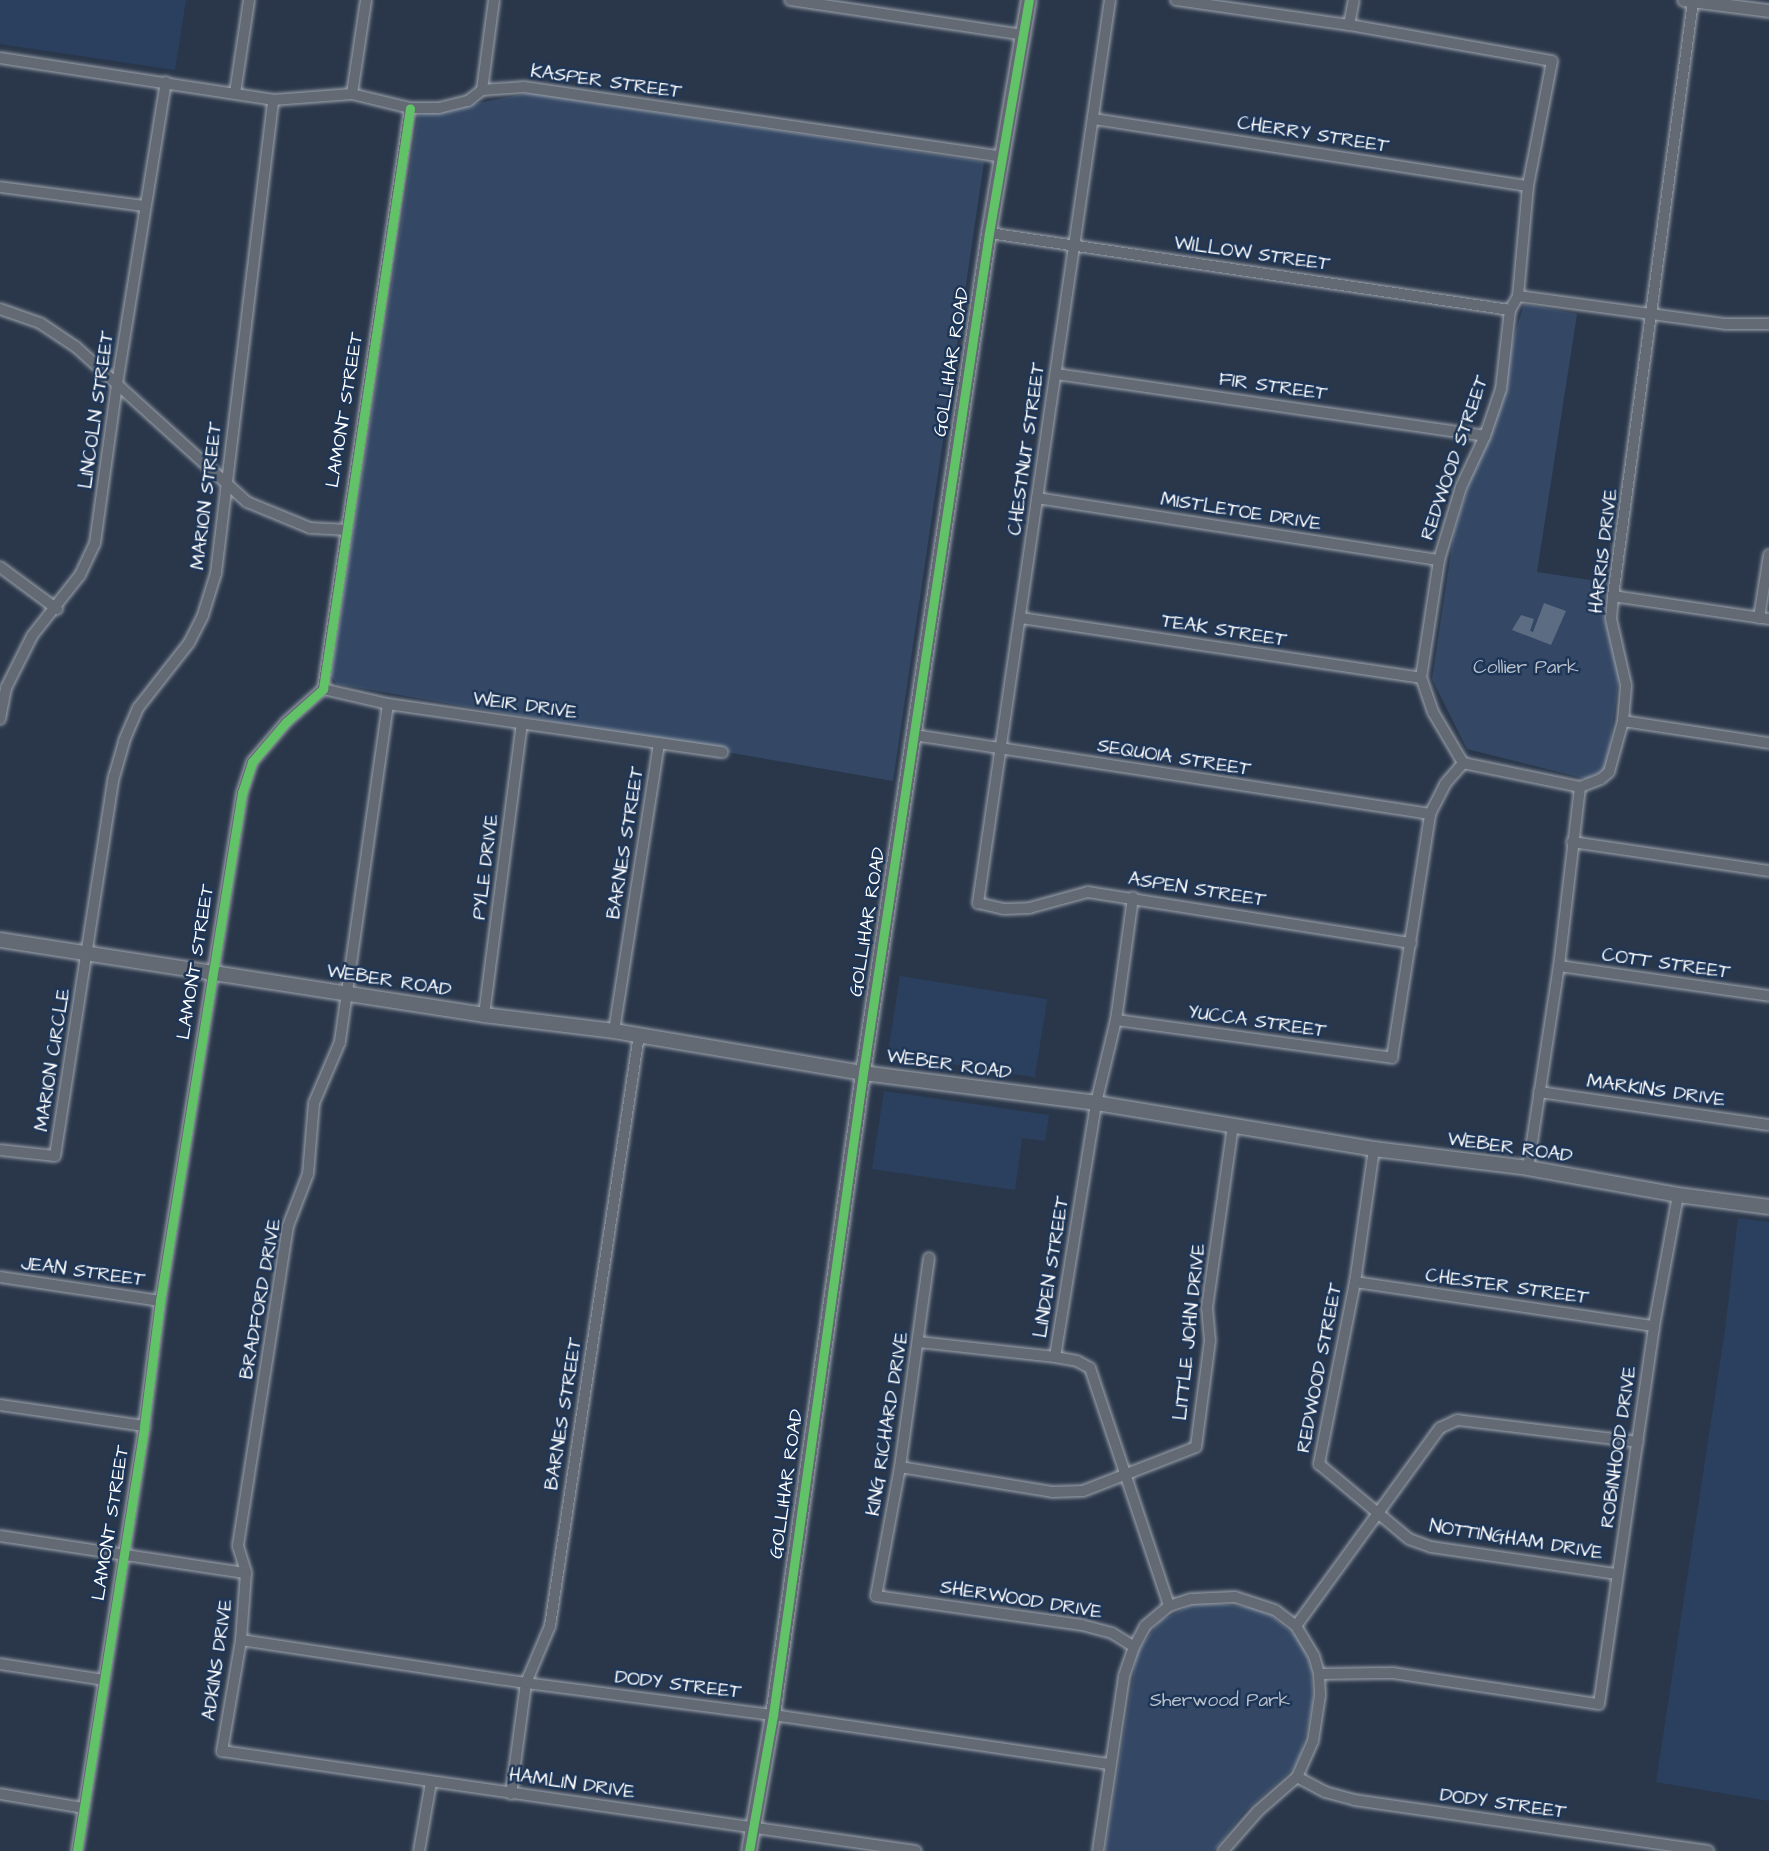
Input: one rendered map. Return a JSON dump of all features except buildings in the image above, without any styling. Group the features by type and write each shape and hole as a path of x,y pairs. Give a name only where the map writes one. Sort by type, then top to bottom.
{"main road":[{"name":"GOLLIHAR ROAD","path":"749,1851 772,1715 863,1073 989,233 1029,0"},
{"name":"WEBER ROAD","path":"0,940 484,1015 614,1031 863,1073 1096,1103 1374,1149 1528,1168 1678,1195 1769,1207"}],"street":[{"path":"235,93 249,0"},
{"path":"352,94 366,0"},
{"path":"482,90 494,0"},
{"path":"790,0 1023,35"},
{"name":"CHESTNUT STREET","path":"978,904 1110,0"},
{"path":"1176,0 1349,25 1354,0"},
{"path":"1689,1 1730,3 1769,11"},
{"name":"HARRIS DRIVE","path":"1580,787 1601,779 1609,772 1623,720 1626,685 1623,662 1611,619 1613,596 1653,314 1689,1"},
{"name":"REDWOOD STREET","path":"1349,25 1552,61 1528,186 1518,296 1510,310 1501,389 1485,436 1461,487 1439,560 1421,678 1433,712 1463,763"},
{"name":"KASPER STREET","path":"0,58 273,100 352,94 410,108 439,108 468,101 482,90 524,88 1004,158"},
{"name":"LINCOLN STREET","path":"0,719 3,687 32,636 57,609 80,575 95,543 117,384 166,82"},
{"name":"MARION STREET","path":"86,954 114,777 124,741 138,708 189,643 203,615 216,573 273,100"},
{"name":"LAMONT STREET","path":"77,1851 144,1426 160,1301 211,972 242,793 252,762 286,722 323,689 344,530 410,108"},
{"name":"CHERRY STREET","path":"1094,119 1528,186"},
{"path":"0,187 145,206"},
{"name":"WILLOW STREET","path":"989,233 1510,310"},
{"path":"1518,296 1726,324 1769,324"},
{"path":"0,309 40,323 76,346 247,502 310,528 344,530"},
{"name":"FIR STREET","path":"1056,373 1485,436"},
{"name":"MISTLETOE DRIVE","path":"1037,498 1439,560"},
{"path":"1613,596 1764,619 1769,555"},
{"path":"0,567 57,609"},
{"name":"TEAK STREET","path":"1021,618 1421,678"},
{"name":"WEIR DRIVE","path":"323,689 388,704 723,752"},
{"name":"BRADFORD DRIVE","path":"246,1573 238,1546 288,1226 308,1174 314,1103 340,1042 388,704"},
{"path":"1623,720 1769,743"},
{"name":"PYLE DRIVE","path":"484,1015 522,724"},
{"name":"SEQUOIA STREET","path":"914,735 1430,814"},
{"name":"BARNES STREET","path":"614,1031 659,743"},
{"path":"1411,943 1430,814 1445,784 1463,763 1580,787 1559,966 1528,1168"},
{"path":"1572,842 1769,871"},
{"name":"ASPEN STREET","path":"978,904 1004,909 1029,908 1088,892 1411,943"},
{"name":"LINDEN STREET","path":"1133,897 1116,1020 1096,1103 1055,1357 1077,1361 1090,1368 1169,1606"},
{"name":"YUCCA STREET","path":"1116,1020 1392,1058 1411,943"},
{"name":"MARION CIRCLE","path":"0,1150 55,1156 86,954"},
{"name":"COTT STREET","path":"1559,966 1769,996"},
{"name":"BARNES STREET","path":"511,1794 526,1683 550,1626 639,1035"},
{"name":"MARKINS DRIVE","path":"1539,1092 1769,1125"},
{"name":"LITTLE JOHN DRIVE","path":"900,1467 1052,1492 1083,1491 1126,1472 1196,1447 1210,1341 1207,1308 1233,1125"},
{"name":"REDWOOD STREET","path":"1374,1149 1355,1282 1319,1464 1377,1512"},
{"name":"ROBINHOOD DRIVE","path":"1319,1674 1393,1673 1599,1704 1654,1326 1678,1195"},
{"name":"KING RICHARD DRIVE","path":"876,1596 900,1467 929,1258"},
{"name":"JEAN STREET","path":"0,1278 160,1301"},
{"name":"CHESTER STREET","path":"1355,1282 1654,1326"},
{"path":"919,1342 1055,1357"},
{"path":"0,1405 144,1426"},
{"path":"1296,1626 1440,1428 1457,1420 1637,1442"},
{"name":"NOTTINGHAM DRIVE","path":"1377,1512 1409,1539 1431,1547 1617,1574"},
{"path":"0,1536 246,1573"},
{"name":"ADKINS DRIVE","path":"222,1751 241,1640 246,1573"},
{"name":"SHERWOOD DRIVE","path":"876,1596 1082,1625 1112,1633 1134,1647"},
{"path":"1098,1851 1124,1676 1145,1626 1169,1606 1191,1599 1235,1597 1275,1610 1296,1626 1314,1656 1319,1674 1320,1695 1313,1741 1297,1777 1258,1811 1223,1851"},
{"name":"DODY STREET","path":"241,1640 526,1683 1110,1764"},
{"path":"0,1664 104,1680"},
{"name":"HAMLIN DRIVE","path":"222,1751 916,1851"},
{"name":"DODY STREET","path":"1297,1777 1325,1792 1354,1800 1707,1851"},
{"path":"419,1851 431,1782"},
{"path":"0,1794 84,1808"}],"shaded area":[{"path":"0,0 186,0 175,70 0,44"},
{"path":"1544,603 1566,611 1551,645 1512,630 1521,615 1534,619 1530,631 1533,632"},
{"path":"900,976 1047,999 1035,1077 888,1054"},
{"path":"884,1091 1049,1115 1045,1141 1022,1138 1015,1190 872,1169"},
{"path":"1738,1218 1769,1222 1769,1801 1656,1782 1725,1330"}],"green space":[{"path":"529,93 984,162 893,781 337,684 331,676 418,115"},
{"name":"Collier Park","path":"1524,304 1577,314 1537,572 1603,582 1605,618 1619,677 1607,767 1587,779 1467,749 1432,679 1454,533"},
{"name":"Sherwood Park","path":"1211,1603 1253,1608 1270,1615 1297,1637 1311,1668 1313,1702 1301,1754 1293,1769 1243,1813 1214,1851 1105,1851 1137,1652 1160,1621 1194,1604"}],"cycle path":[{"path":"749,1851 773,1715 863,1073 989,233 1029,0"},
{"path":"77,1851 144,1426 160,1301 242,793 252,762 286,722 323,689 410,108"}]}
